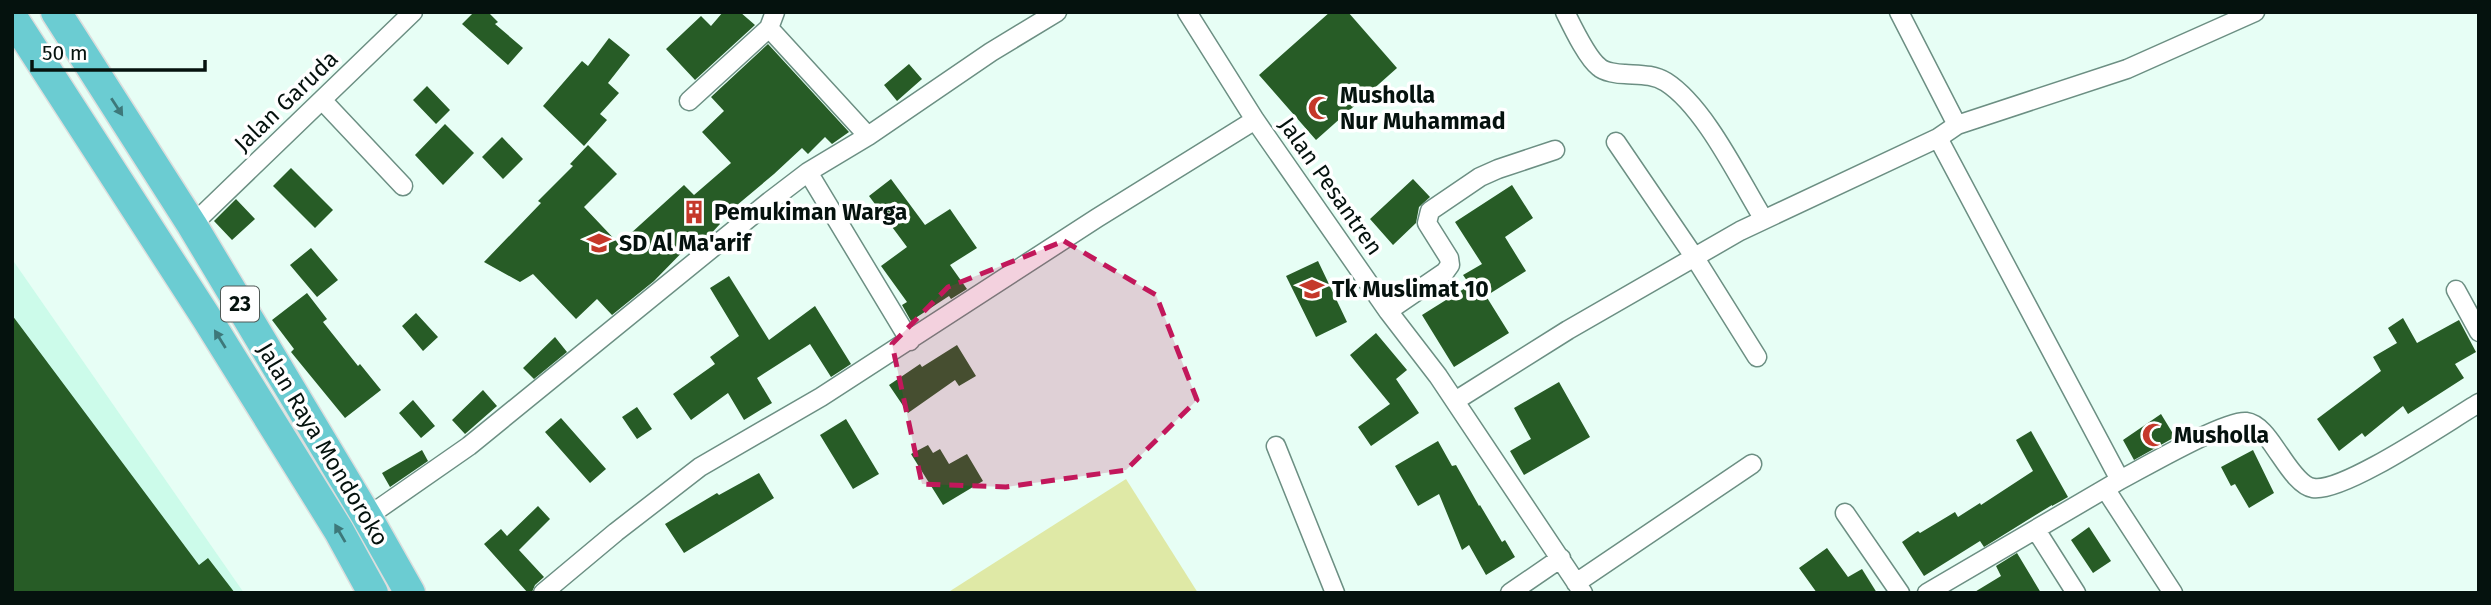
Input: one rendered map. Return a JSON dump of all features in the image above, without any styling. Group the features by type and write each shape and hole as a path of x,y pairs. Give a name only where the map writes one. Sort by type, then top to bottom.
{"highway":[{"name":"Jalan Raya Mondoroko","path":"61,14 192,225 368,517 410,593"},
{"name":"Jalan Raya Mondoroko","path":"12,17 214,329 339,531 373,593"}],"street":[{"name":"Jalan Garuda","path":"192,225 414,12"},
{"name":"Jalan Pesantren","path":"1187,12 1249,124 1455,401 1580,588"},
{"path":"1565,12 1578,38 1599,68 1620,74 1649,75 1665,82 1682,95 1703,121 1763,218"},
{"path":"1899,12 1956,125"},
{"path":"1455,401 1568,331 1763,218 1938,138 1956,125 2127,69 2255,12"},
{"path":"368,517 469,446 808,172 868,136 990,52 1051,14"},
{"path":"689,101 772,20 868,136"},
{"path":"322,100 402,186"},
{"path":"543,593 700,467 821,397 1097,218 1249,124"},
{"path":"1938,138 2113,485 2173,593"},
{"path":"1616,142 1695,258 1757,356"},
{"path":"1388,311 1445,272 1450,265 1449,258 1427,223 1430,211 1489,173 1555,150"},
{"path":"808,172 910,341"},
{"path":"2456,290 2479,332"},
{"path":"1927,593 2113,485 2192,442 2234,424 2248,422 2258,428 2302,482 2311,488 2325,488 2354,477 2479,403"},
{"path":"1276,446 1335,593"},
{"path":"1580,588 1752,464"},
{"path":"1845,513 1900,593"},
{"path":"2036,530 2076,593"},
{"path":"1510,593 1561,558"}],"highlighted area":[{"path":"1064,241 1156,295 1197,400 1126,470 1006,487 922,484 892,344 948,287"}],"shaded area":[{"path":"12,259 244,593 12,593"}],"green space":[{"path":"1126,479 1198,593 947,593"}],"building":[{"path":"474,12 488,12 498,22 495,24 523,48 508,65 462,24"},
{"path":"723,12 740,12 755,25 695,80 666,49 701,16 711,26"},
{"name":"Musholla Nur Muhammad","path":"1330,12 1348,12 1397,68 1316,140 1259,75"},
{"path":"609,38 630,55 608,83 619,93 600,114 607,120 584,146 543,106 582,61 588,66"},
{"path":"768,44 849,132 832,144 825,137 808,154 802,148 718,221 720,224 707,238 704,240 699,235 654,281 612,315 597,299 576,319 533,274 520,282 484,262 541,203 538,201 573,166 570,164 588,145 617,174 584,207 619,244 684,185 694,195 731,163 702,132 724,111 711,97"},
{"path":"909,64 922,79 897,101 884,85"},
{"path":"427,86 450,110 436,124 413,100"},
{"path":"445,124 474,153 443,185 415,155"},
{"path":"502,137 523,159 503,179 482,157"},
{"path":"291,168 333,210 315,228 273,186"},
{"path":"891,179 925,225 950,209 977,248 950,265 967,289 951,299 949,296 911,321 902,305 907,302 881,266 907,247 869,196"},
{"path":"1413,179 1430,197 1419,207 1416,223 1393,245 1370,219"},
{"path":"1512,185 1533,218 1505,237 1526,271 1486,296 1509,333 1454,367 1422,315 1470,285 1463,275 1482,264 1455,222"},
{"path":"236,199 255,219 232,240 214,221"},
{"path":"311,248 338,280 317,297 290,265"},
{"name":"Tk Muslimat 10","path":"1318,261 1347,322 1316,337 1286,276"},
{"path":"729,276 769,340 815,306 851,364 831,377 810,344 757,378 772,403 744,420 728,393 691,420 673,394 715,364 710,357 739,336 710,288"},
{"path":"307,293 327,319 323,322 381,390 345,418 291,352 294,349 272,320"},
{"path":"416,313 438,337 423,351 402,326"},
{"path":"12,315 199,565 208,558 235,593 12,593"},
{"path":"2403,318 2417,343 2459,320 2476,352 2455,364 2464,378 2408,414 2403,406 2365,437 2362,433 2339,451 2317,419 2381,371 2373,357 2397,343 2388,328"},
{"path":"1376,333 1407,370 1396,379 1419,413 1371,446 1358,427 1390,404 1350,355"},
{"path":"555,337 567,352 534,379 523,368"},
{"path":"957,345 976,376 959,386 955,380 908,413 889,385 920,364 922,367"},
{"path":"1559,382 1590,437 1524,475 1510,451 1531,439 1514,408"},
{"path":"483,390 497,406 465,434 452,420"},
{"path":"413,400 435,426 421,438 399,413"},
{"path":"637,407 652,429 637,439 622,417"},
{"name":"Musholla","path":"2161,414 2175,437 2134,460 2123,440"},
{"path":"561,418 606,469 590,483 545,432"},
{"path":"846,419 879,474 853,489 820,435"},
{"path":"2031,431 2068,497 1984,547 1980,541 1924,576 1902,542 1955,512 1958,517 1980,503 1981,505 2033,471 2016,440"},
{"path":"1438,441 1452,466 1456,465 1502,542 1505,540 1515,557 1486,575 1469,545 1462,550 1439,494 1418,506 1395,466"},
{"path":"928,445 933,453 940,449 949,464 967,454 983,481 943,505 911,454"},
{"path":"422,450 428,461 390,487 382,473"},
{"path":"2253,450 2274,493 2249,508 2235,484 2231,486 2221,467"},
{"path":"759,473 774,498 684,553 665,524 717,493 719,495"},
{"path":"538,506 550,519 519,550 544,577 532,592 528,593 484,544 501,529 507,536"},
{"path":"2089,527 2111,561 2093,573 2071,540"},
{"path":"1827,548 1848,577 1862,569 1877,593 1817,593 1799,568"},
{"path":"2017,553 2041,593 1973,593 2001,576 1996,566"}],"place":[{"name":"Musholla Nur Muhammad","path":"1320,108"},
{"name":"Pemukiman Warga","path":"694,212"},
{"name":"SD Al Ma'arif","path":"599,243"},
{"name":"Tk Muslimat 10","path":"1312,289"},
{"name":"Musholla","path":"2154,435"}]}
